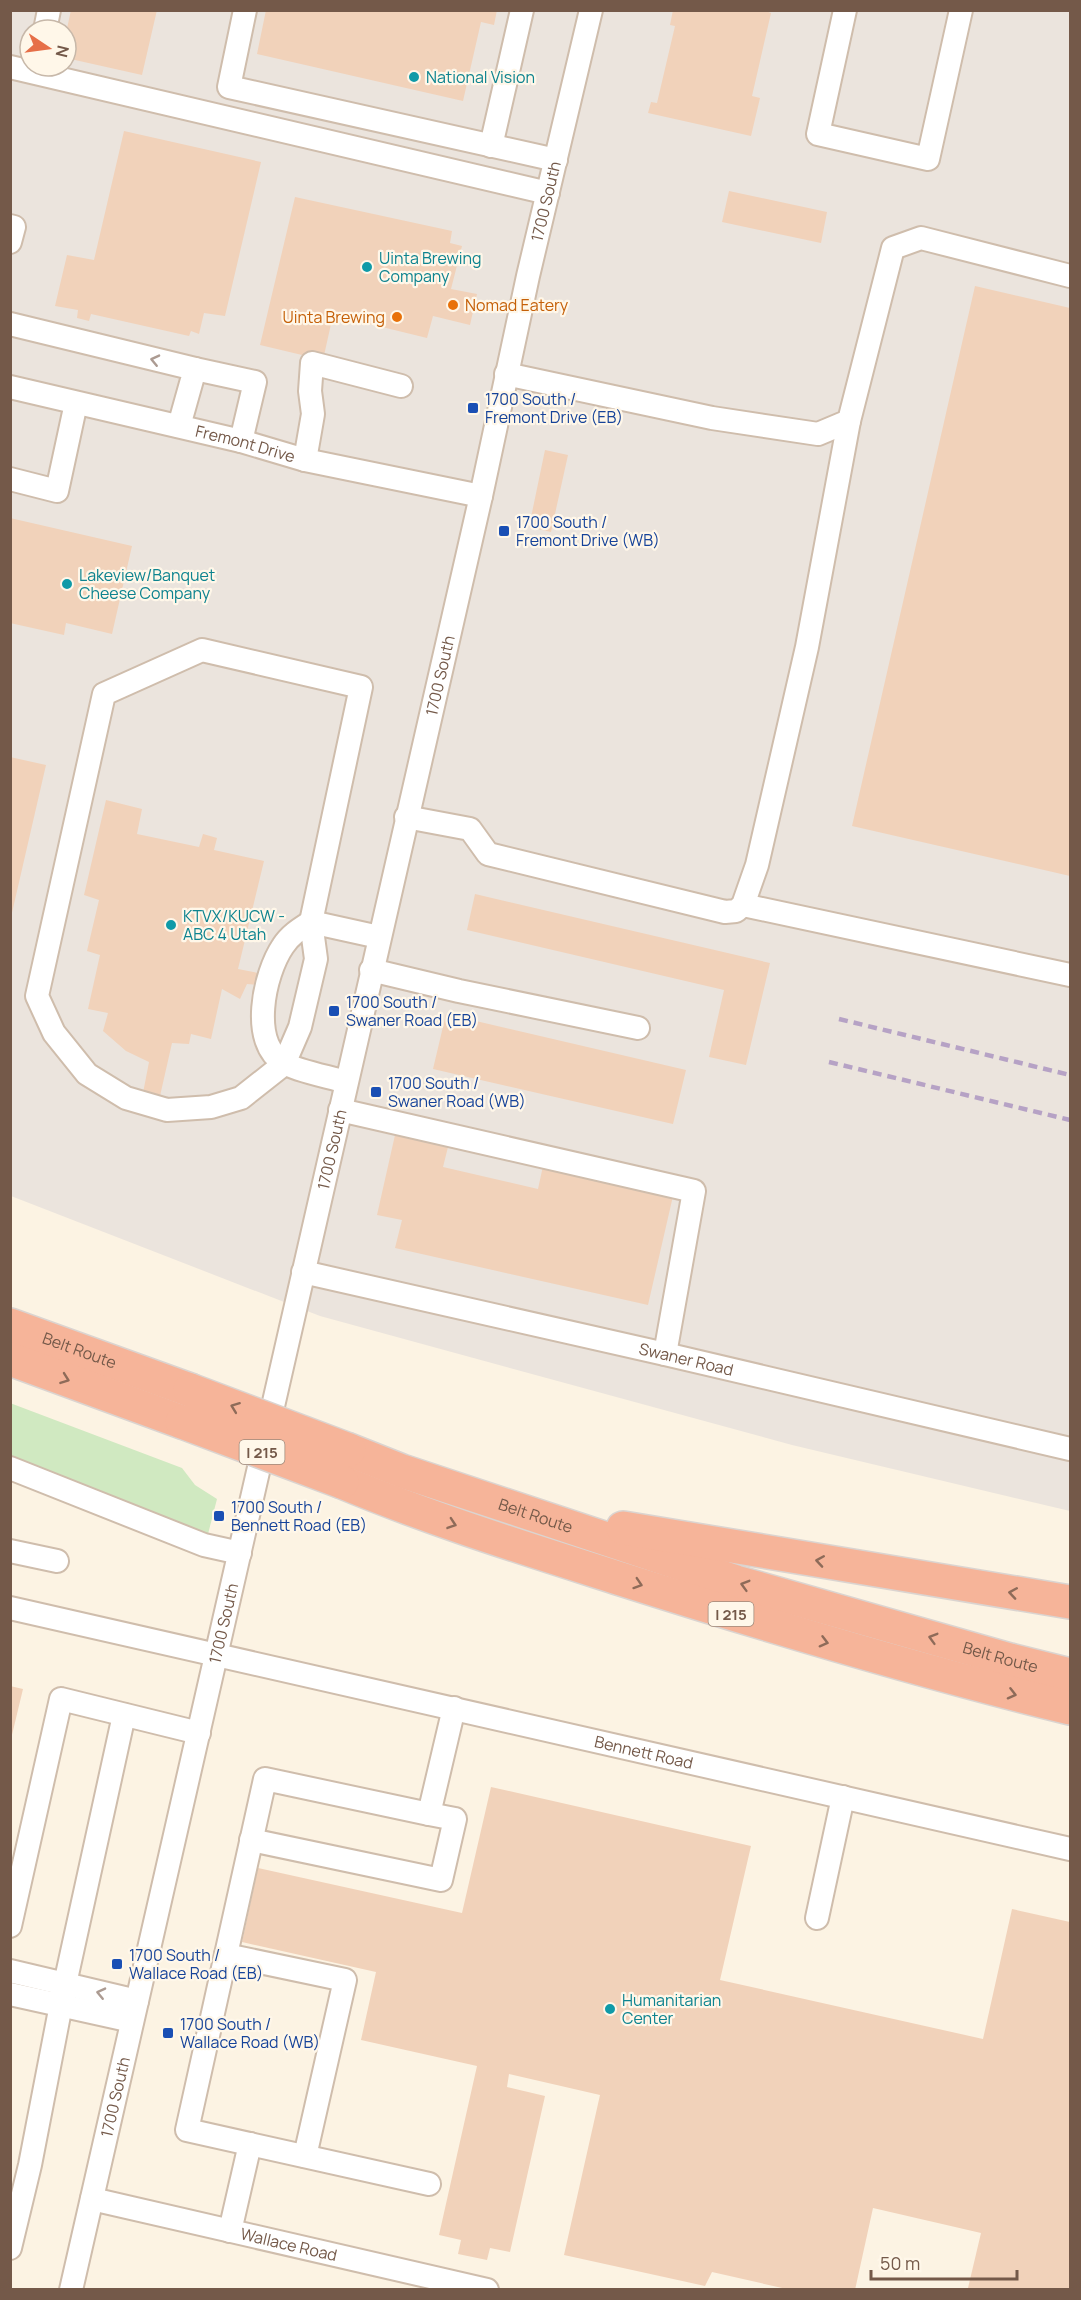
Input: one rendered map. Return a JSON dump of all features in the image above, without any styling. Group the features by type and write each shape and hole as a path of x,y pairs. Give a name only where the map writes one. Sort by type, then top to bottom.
{"highway":[{"name":"Belt Route","path":"10,1325 190,1390 402,1471 736,1582 999,1657 1071,1675"},
{"name":"Belt Route","path":"10,1359 429,1516 729,1614 1002,1691 1071,1708"},
{"path":"518,1510 1071,1602"}],"street":[{"path":"245,10 229,87 556,160"},
{"path":"491,146 522,10"},
{"name":"1700 South","path":"71,2289 481,496 506,374 591,10"},
{"path":"845,10 818,134 928,159 961,10"},
{"path":"10,67 549,193"},
{"path":"10,226 14,227 10,242"},
{"path":"406,817 470,829 488,854 725,912 736,911 743,905 757,865 804,658 849,422 893,248 921,238 1071,276"},
{"path":"15,326 255,382 241,441"},
{"path":"305,460 313,414 310,391 312,363 401,386"},
{"path":"179,426 195,369"},
{"path":"506,374 712,418 818,434 849,422"},
{"name":"Fremont Drive","path":"10,387 241,441 305,460 481,496"},
{"path":"10,479 57,491 76,403"},
{"path":"202,650 361,687 311,922 316,959 300,1027 284,1064 241,1098 211,1107 167,1110 126,1098 87,1074 54,1033 37,996 104,694 202,650"},
{"path":"743,905 1071,975"},
{"path":"346,1082 284,1064 268,1049 263,1007 269,976 282,947 293,933 311,922 379,937"},
{"path":"371,970 459,991 638,1028"},
{"path":"340,1110 694,1191 665,1354"},
{"name":"Swaner Road","path":"303,1272 1071,1449"},
{"path":"10,1468 204,1545 240,1553"},
{"path":"10,1551 57,1561"},
{"name":"Bennett Road","path":"10,1608 1071,1849"},
{"path":"10,1926 61,1700 199,1733"},
{"path":"429,1814 454,1708"},
{"path":"10,2248 30,2165 62,1995 124,1715"},
{"path":"251,1840 441,1880 455,1820 265,1779 251,1840 187,2130 429,2184"},
{"path":"817,1918 843,1797"},
{"path":"226,1955 345,1980 305,2156"},
{"path":"10,1971 62,1995"},
{"path":"10,1994 62,1995 135,2011"},
{"path":"230,2231 250,2144"},
{"name":"Wallace Road","path":"92,2199 487,2289"}],"shaded area":[{"path":"10,11 1070,11 1070,1511 792,1445 320,1316 11,1196"}],"green space":[{"path":"10,1403 182,1468 195,1485 217,1499 208,1534 11,1457"}],"building":[{"path":"71,10 157,10 142,75 78,61 78,18 69,18"},
{"name":"National Vision","path":"266,10 497,10 494,25 481,22 463,101 257,54"},
{"path":"673,10 763,10 771,13 752,96 760,98 751,136 648,113 651,102 657,103 675,26 670,25"},
{"path":"124,131 261,162 225,316 204,313 199,334 191,331 189,336 91,314 89,321 77,318 78,310 55,306 67,255 94,260"},
{"path":"729,191 827,212 821,243 722,222"},
{"name":"Uinta Brewing Company","path":"295,197 452,231 450,243 462,246 451,289 477,294 470,325 433,316 427,338 333,315 323,360 260,345"},
{"path":"975,286 1070,308 1070,876 852,826"},
{"path":"545,450 568,455 551,532 529,527"},
{"name":"Lakeview/Banquet Cheese Company","path":"10,518 132,546 112,634 66,623 64,635 10,623"},
{"path":"10,757 46,765 11,917 10,917"},
{"name":"KTVX/KUCW - ABC 4 Utah","path":"106,800 142,809 137,834 199,847 203,834 217,838 214,850 264,861 238,969 263,974 260,985 247,984 240,999 222,989 211,1039 191,1034 189,1044 172,1043 160,1096 143,1093 149,1062 126,1051 103,1031 108,1013 88,1009 100,955 87,951 99,900 84,895"},
{"path":"475,894 770,963 746,1065 709,1057 724,990 467,930"},
{"path":"446,1014 686,1070 673,1124 433,1069"},
{"path":"395,1135 448,1147 443,1167 538,1189 543,1166 673,1196 648,1305 395,1248 402,1220 377,1215"},
{"path":"10,1686 23,1689 11,1739 10,1739"},
{"name":"Humanitarian Center","path":"491,1787 751,1846 720,1980 983,2039 1012,1909 1070,1922 1070,2290 968,2288 981,2233 873,2208 855,2290 791,2290 712,2272 705,2286 564,2255 600,2095 509,2074 507,2087 545,2096 510,2252 490,2248 487,2260 458,2254 461,2240 439,2235 477,2066 361,2040 376,1972 242,1942 258,1868 462,1913"}],"railway":[{"path":"839,1019 1070,1075"},
{"path":"829,1062 1070,1120"}],"place":[{"name":"National Vision","path":"414,77"},
{"name":"Uinta Brewing Company","path":"367,267"},
{"name":"Nomad Eatery","path":"453,305"},
{"name":"Uinta Brewing","path":"397,317"},
{"name":"1700 South / Fremont Drive (EB)","path":"473,408"},
{"name":"1700 South / Fremont Drive (WB)","path":"504,531"},
{"name":"Lakeview/Banquet Cheese Company","path":"67,584"},
{"name":"KTVX/KUCW - ABC 4 Utah","path":"171,925"},
{"name":"1700 South / Swaner Road (EB)","path":"334,1011"},
{"name":"1700 South / Swaner Road (WB)","path":"376,1092"},
{"name":"1700 South / Bennett Road (EB)","path":"219,1516"},
{"name":"1700 South / Wallace Road (EB)","path":"117,1964"},
{"name":"Humanitarian Center","path":"610,2009"},
{"name":"1700 South / Wallace Road (WB)","path":"168,2033"}]}
